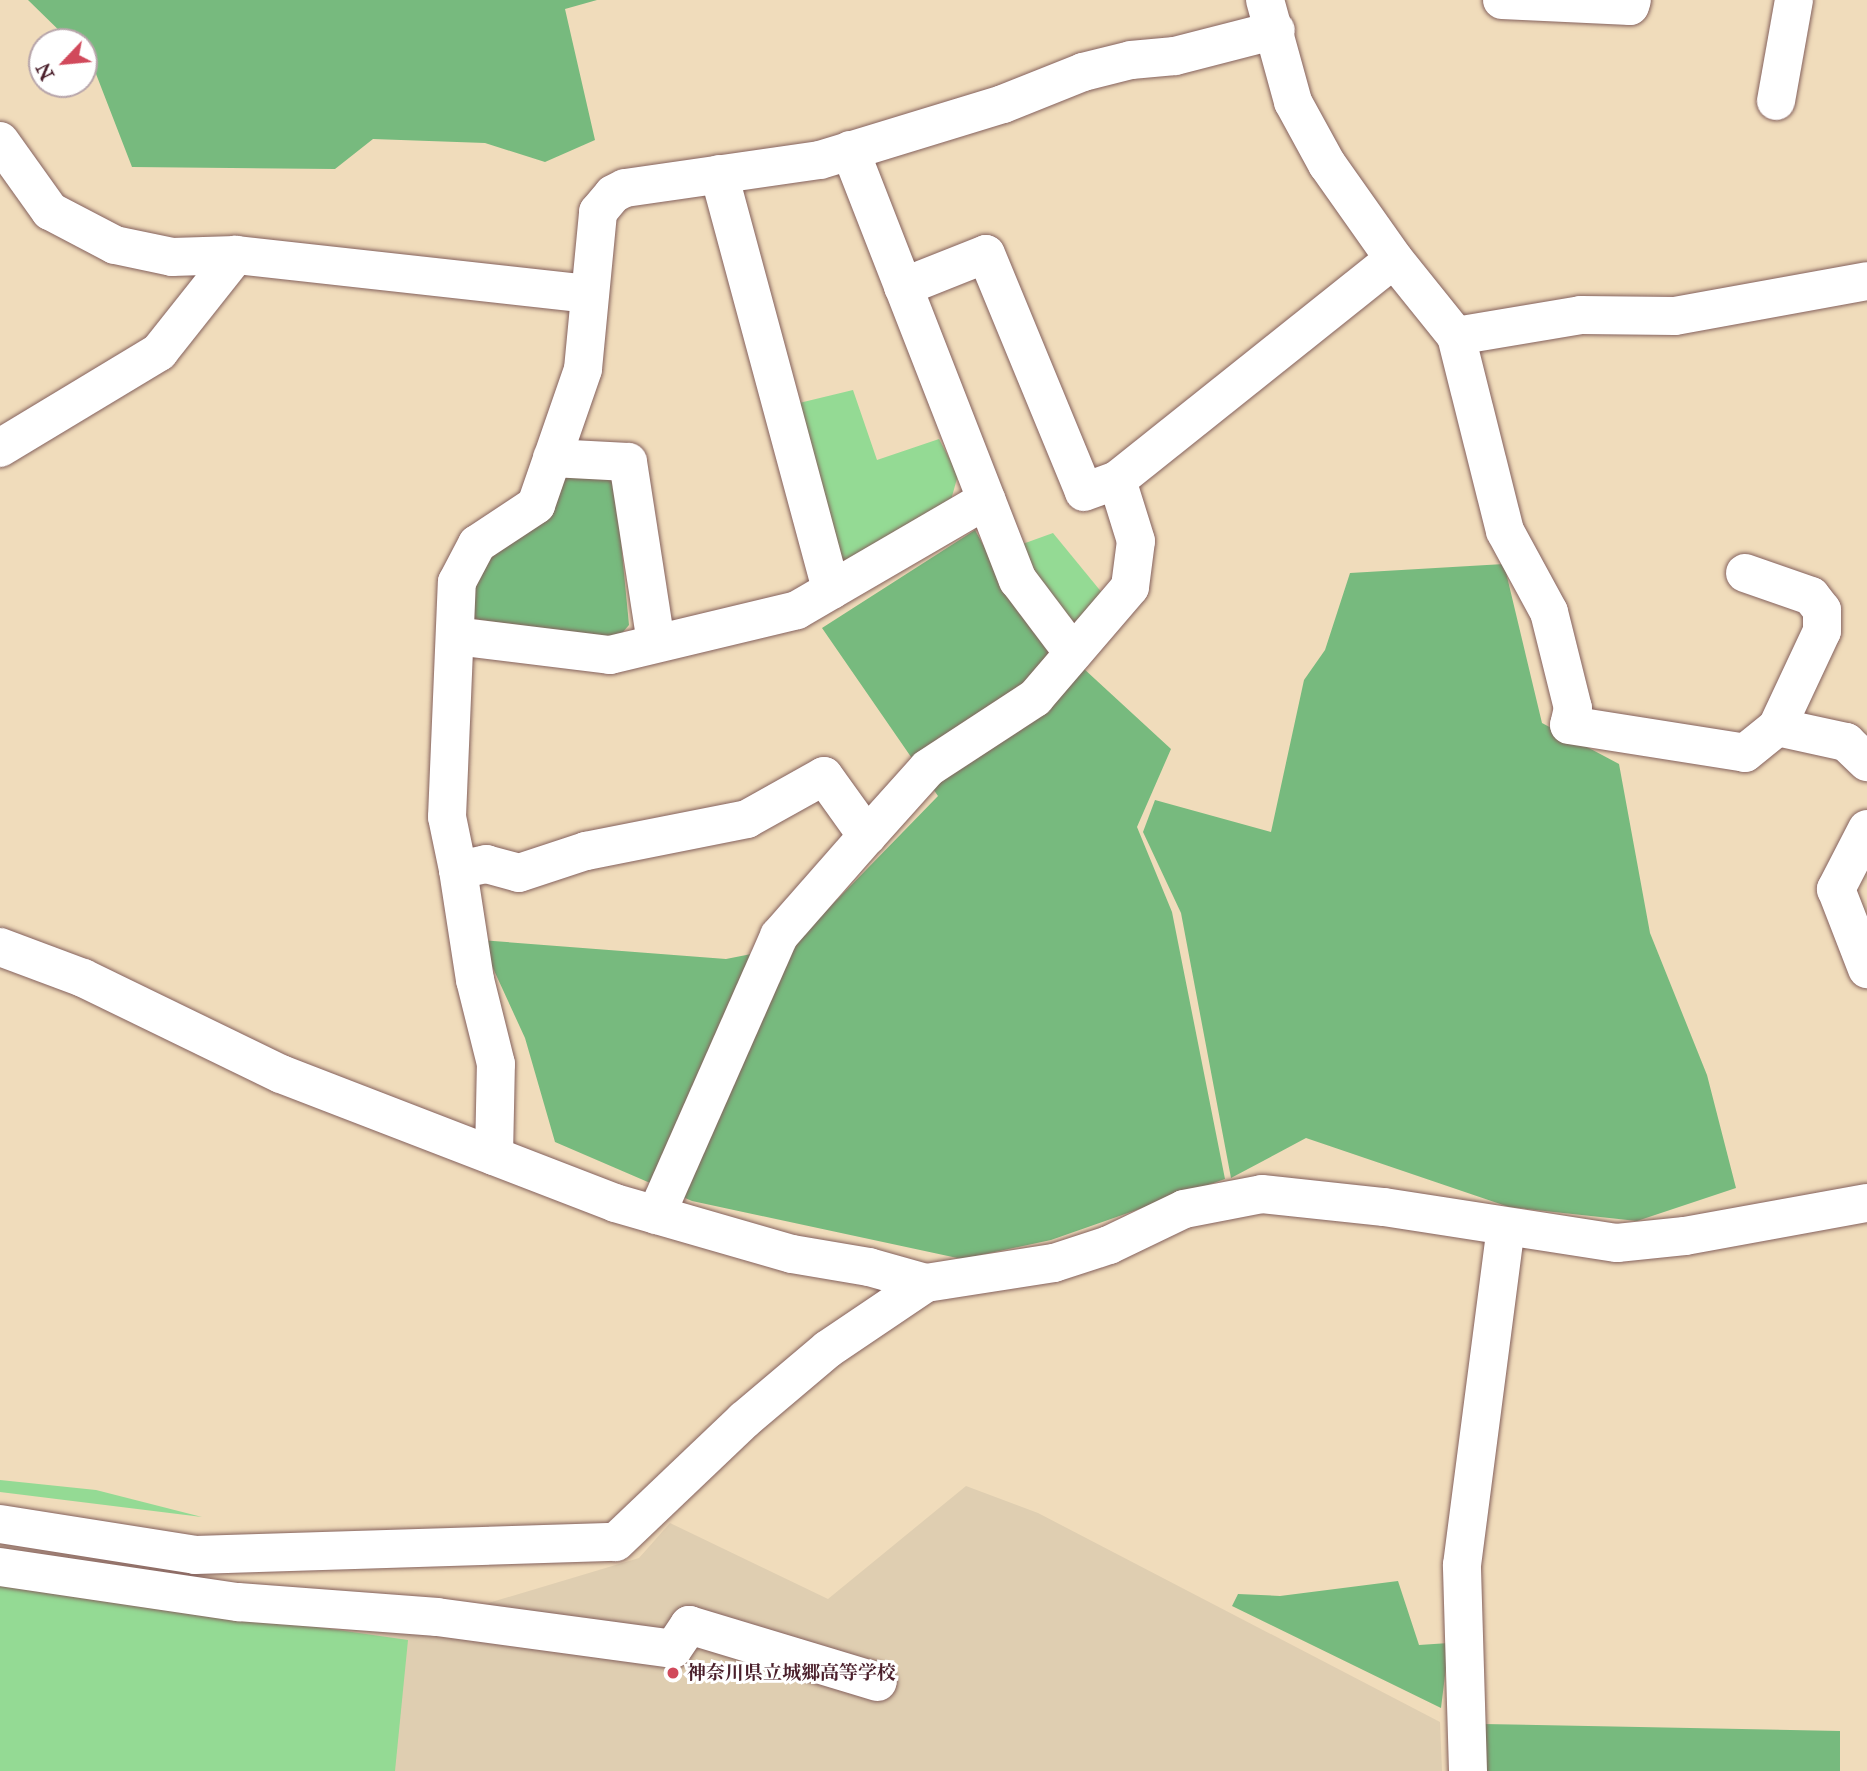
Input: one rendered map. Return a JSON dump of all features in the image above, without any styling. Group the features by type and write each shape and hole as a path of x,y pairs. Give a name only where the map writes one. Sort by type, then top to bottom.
{"street":[{"path":"1502,0 1630,6 1632,0"},
{"path":"1776,101 1794,0"},
{"path":"494,1156 496,1064 475,980 447,817 457,582 465,562 477,544 536,505 583,369 587,294 598,212 613,194 719,174 820,160 1003,104 1083,72 1131,60 1175,56 1270,15 1293,102 1327,164 1394,259 1456,335 1505,531 1549,612 1573,708 1569,725 1745,753 1777,727 1822,631 1822,610 1811,596 1745,573"},
{"path":"0,141 50,211 115,245 172,257 236,255 587,294"},
{"path":"850,150 1017,580 1073,653"},
{"path":"719,174 831,590"},
{"path":"903,287 986,254 1084,492 1117,480 1394,259"},
{"path":"0,448 159,352 236,255"},
{"path":"1456,335 1581,315 1675,316 1867,281"},
{"path":"552,457 628,462 656,643"},
{"path":"656,1215 779,936 928,768 1035,698 1130,587 1136,541 1117,480"},
{"path":"455,636 610,654 797,610 986,500"},
{"path":"1777,727 1846,742 1867,762"},
{"path":"458,870 486,864 519,873 586,851 747,819 824,775 867,836"},
{"path":"1867,829 1836,889 1867,969"},
{"path":"0,947 83,978 281,1074 656,1215 792,1254 869,1267 926,1283 1054,1263 1109,1245 1184,1209 1262,1194 1384,1207 1616,1243 1685,1236 1867,1203"},
{"path":"1468,1771 1462,1565 1506,1227"},
{"path":"0,1524 195,1555 617,1542 828,1349 926,1283"},
{"path":"0,1567 238,1602 438,1617 673,1649 689,1625 878,1682"}],"shaded area":[{"name":"神奈川県立城郷高等学校","path":"966,1486 1038,1513 1440,1722 1442,1771 0,1771 0,1570 415,1625 639,1558 670,1523 828,1599"}],"green space":[{"path":"28,0 597,0 565,9 595,140 545,162 485,143 373,139 335,169 132,167 98,79 98,28 57,28"},
{"path":"853,390 877,460 939,439 958,475 949,507 848,563 839,557 795,404"},
{"path":"563,468 614,469 629,625 617,639 467,618 481,555"},
{"path":"975,530 1004,583 1083,668 1171,749 1137,827 1172,912 1225,1179 1051,1240 962,1259 692,1201 555,1142 525,1038 480,940 726,959 792,946 938,796 822,628"},
{"path":"1053,533 1103,594 1076,625 1038,588 1017,546"},
{"path":"1504,564 1542,723 1619,764 1650,933 1707,1075 1736,1188 1637,1221 1509,1207 1306,1138 1231,1178 1181,913 1143,832 1155,800 1271,832 1304,680 1325,650 1350,573"},
{"path":"0,1480 96,1490 202,1517 0,1492"},
{"path":"1398,1581 1419,1645 1449,1643 1441,1708 1232,1606 1238,1594 1280,1596"},
{"path":"0,1582 408,1640 395,1771 0,1771"},
{"path":"1483,1724 1840,1731 1840,1771 1482,1771"}],"place":[{"name":"神奈川県立城郷高等学校","path":"673,1673"}]}
